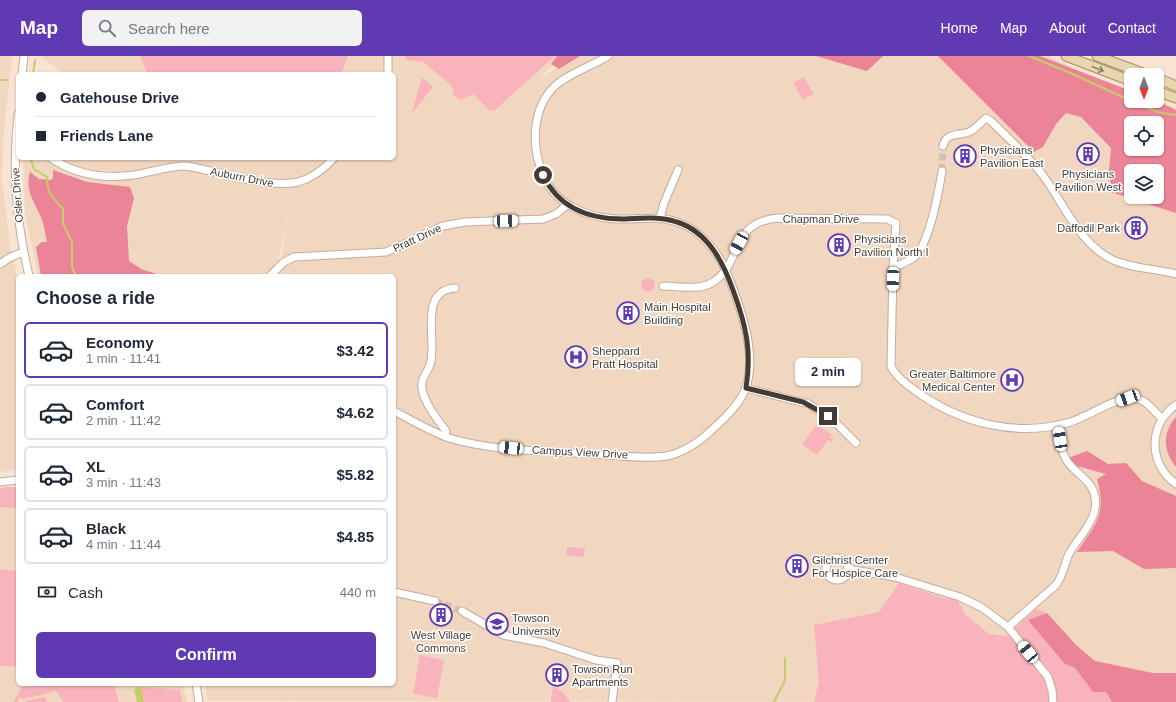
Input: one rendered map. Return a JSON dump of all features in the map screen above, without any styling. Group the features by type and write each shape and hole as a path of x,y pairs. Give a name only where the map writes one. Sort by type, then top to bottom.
{"main road":[{"path":"1066,56 1124,78"},
{"path":"1097,56 1129,68"},
{"path":"1164,81 1176,86"},
{"path":"1164,94 1176,98"}],"street":[{"path":"22,72 24,56"},
{"path":"388,56 388,72"},
{"path":"608,56 568,77 556,86 546,97 538,114 536,139 541,168 552,191 567,205 607,218 660,218 677,222 695,232 716,251 725,268 740,310 749,343 746,388 809,404 836,423 856,443"},
{"path":"943,146 945,141 952,134 968,132 986,118 991,121 1036,167 1063,204 1080,231 1098,250 1110,258 1124,264 1176,274"},
{"name":"Osler Drive","path":"16,160 15,193 29,274"},
{"name":"Auburn Drive","path":"55,160 72,170 98,175 134,175 177,166 186,166 279,184 299,182 307,179 318,173 332,160"},
{"path":"660,218 664,203 678,170"},
{"path":"942,171 936,203 923,244 913,258 893,268 891,367 898,378 937,406 971,421 1007,426 1042,428 1075,421 1128,398 1142,401 1149,405 1162,418"},
{"name":"Pratt Drive","path":"272,274 284,262 294,257 386,252 443,226 465,222 542,219 556,214 567,205"},
{"name":"Chapman Drive","path":"725,268 744,234 751,227 765,220 778,218 887,218 896,223 893,268"},
{"path":"0,264 9,258 24,252"},
{"path":"664,286 702,286 712,283 725,268"},
{"path":"445,436 446,432 424,396 422,380 431,360 431,320 434,303 442,292 454,288"},
{"name":"Campus View Drive","path":"396,412 445,436 469,442 527,449 664,456 684,450 710,432 733,407 746,388"},
{"path":"1176,405 1162,418 1155,434 1156,453 1165,474 1176,484"},
{"path":"1008,628 1056,585 1062,577 1070,553 1084,534 1094,513 1095,501 1093,492 1086,480 1068,463 1062,446 1058,425"},
{"path":"0,482 16,480"},
{"path":"848,569 895,576 960,597 981,607 1008,628 1048,677 1052,690 1053,702"},
{"path":"396,592 435,600"},
{"path":"462,611 489,629 503,635 544,643 596,660 617,663 612,702"},
{"path":"196,686 200,702"}],"shaded area":[{"path":"0,56 12,56 3,138 2,179 9,240 16,274 16,469 0,472"},
{"path":"41,56 570,56 550,68 536,82 573,56 1049,56 1089,76 1124,88 1124,108 1164,108 1164,104 1176,108 1176,702 208,701 205,686 396,686 396,274 268,274 273,267 267,274 38,274 25,211 23,160 396,160 396,72 61,72","holes":["288,215 281,258 278,261"]},
{"path":"140,56 348,56 342,72 147,72"},
{"path":"405,56 555,56 496,109 490,111 473,94 461,100 454,96 452,86 423,62 406,60"},
{"path":"557,56 580,56 559,69 551,64"},
{"path":"816,56 883,56 867,71"},
{"path":"938,56 1040,56 1124,88 1124,108 1164,108 1164,104 1176,110 1176,213 1148,204 1164,204 1164,164 1124,164 1124,196 1111,192 1109,171 1111,148 1081,117 1066,113 1056,124 1043,147 1034,152"},
{"path":"422,77 433,87 412,113"},
{"path":"804,77 814,94 803,100 793,83"},
{"path":"53,170 87,182 130,187 134,198 127,226 129,261 141,269 157,274 41,274 36,247 42,242 47,242 40,214 28,185 30,172 39,179 51,180 53,178"},
{"path":"645,278 651,278 655,282 655,288 651,292 645,292 641,288 641,282"},
{"path":"1176,417 1176,467 1169,455 1166,436 1171,423"},
{"path":"817,424 832,435 830,438 833,440 831,442 828,440 817,455 802,444"},
{"path":"1087,451 1108,464 1126,463 1142,481 1176,496 1176,568 1144,569 1113,551 1077,552 1090,534 1098,518 1101,501 1097,479 1106,474 1073,465 1068,458"},
{"path":"16,487 16,508 0,507 0,488"},
{"path":"16,491 16,686 183,686 187,702 0,702 0,493"},
{"path":"567,547 585,548 584,557 566,555"},
{"path":"0,569 16,571 16,667 0,666"},
{"path":"899,583 943,598 957,600 966,615 989,634 1006,636 1036,609 1047,613 1029,620 1065,664 1075,668 1093,692 1106,692 1112,702 814,702 819,681 814,625 879,612"},
{"path":"1047,613 1076,645 1095,661 1153,673 1176,673 1176,702 1112,702 1106,692 1093,692 1075,668 1065,664 1028,620"},
{"path":"420,655 444,660 437,698 413,694"},
{"path":"115,686 119,702 64,702 56,691 24,699 19,697 17,702 13,702 22,687"},
{"path":"141,687 180,690 182,702 144,702"},
{"path":"141,687 144,702 137,702 134,689"},
{"path":"554,687 563,692 570,702 551,702 552,690"},
{"path":"44,697 48,702 26,702 26,701"}],"waterway":[{"path":"1029,56 1124,98"},
{"path":"33,72 35,60"},
{"path":"0,80 6,80"},
{"path":"1149,108 1158,112 1176,115"},
{"path":"31,160 34,169 47,177 49,191 63,209 63,224 72,242 72,267 75,274"},
{"path":"774,702 785,680 785,658"}],"tunnel":[{"path":"942,171 943,146"},
{"path":"435,601 462,611"}],"place":[{"name":"Physicians Pavilion West","path":"1088,154"},
{"name":"Physicians Pavilion East","path":"965,156"},
{"name":"Daffodil Park","path":"1136,228"},
{"name":"Physicians Pavilion North I","path":"839,245"},
{"name":"Main Hospital Building","path":"628,313"},
{"name":"Sheppard Pratt Hospital","path":"576,357"},
{"name":"Greater Baltimore Medical Center","path":"1012,380"},
{"name":"Gilchrist Center For Hospice Care","path":"797,566"},
{"name":"West Village Commons","path":"441,615"},
{"name":"Towson University","path":"497,624"},
{"name":"Towson Run Apartments","path":"557,675"}],"route":[{"path":"543,175 552,191 560,200 567,205 593,215 614,219 660,218 672,220 695,232 716,251 725,268 736,298 749,343 746,388 809,404 828,416"}]}
